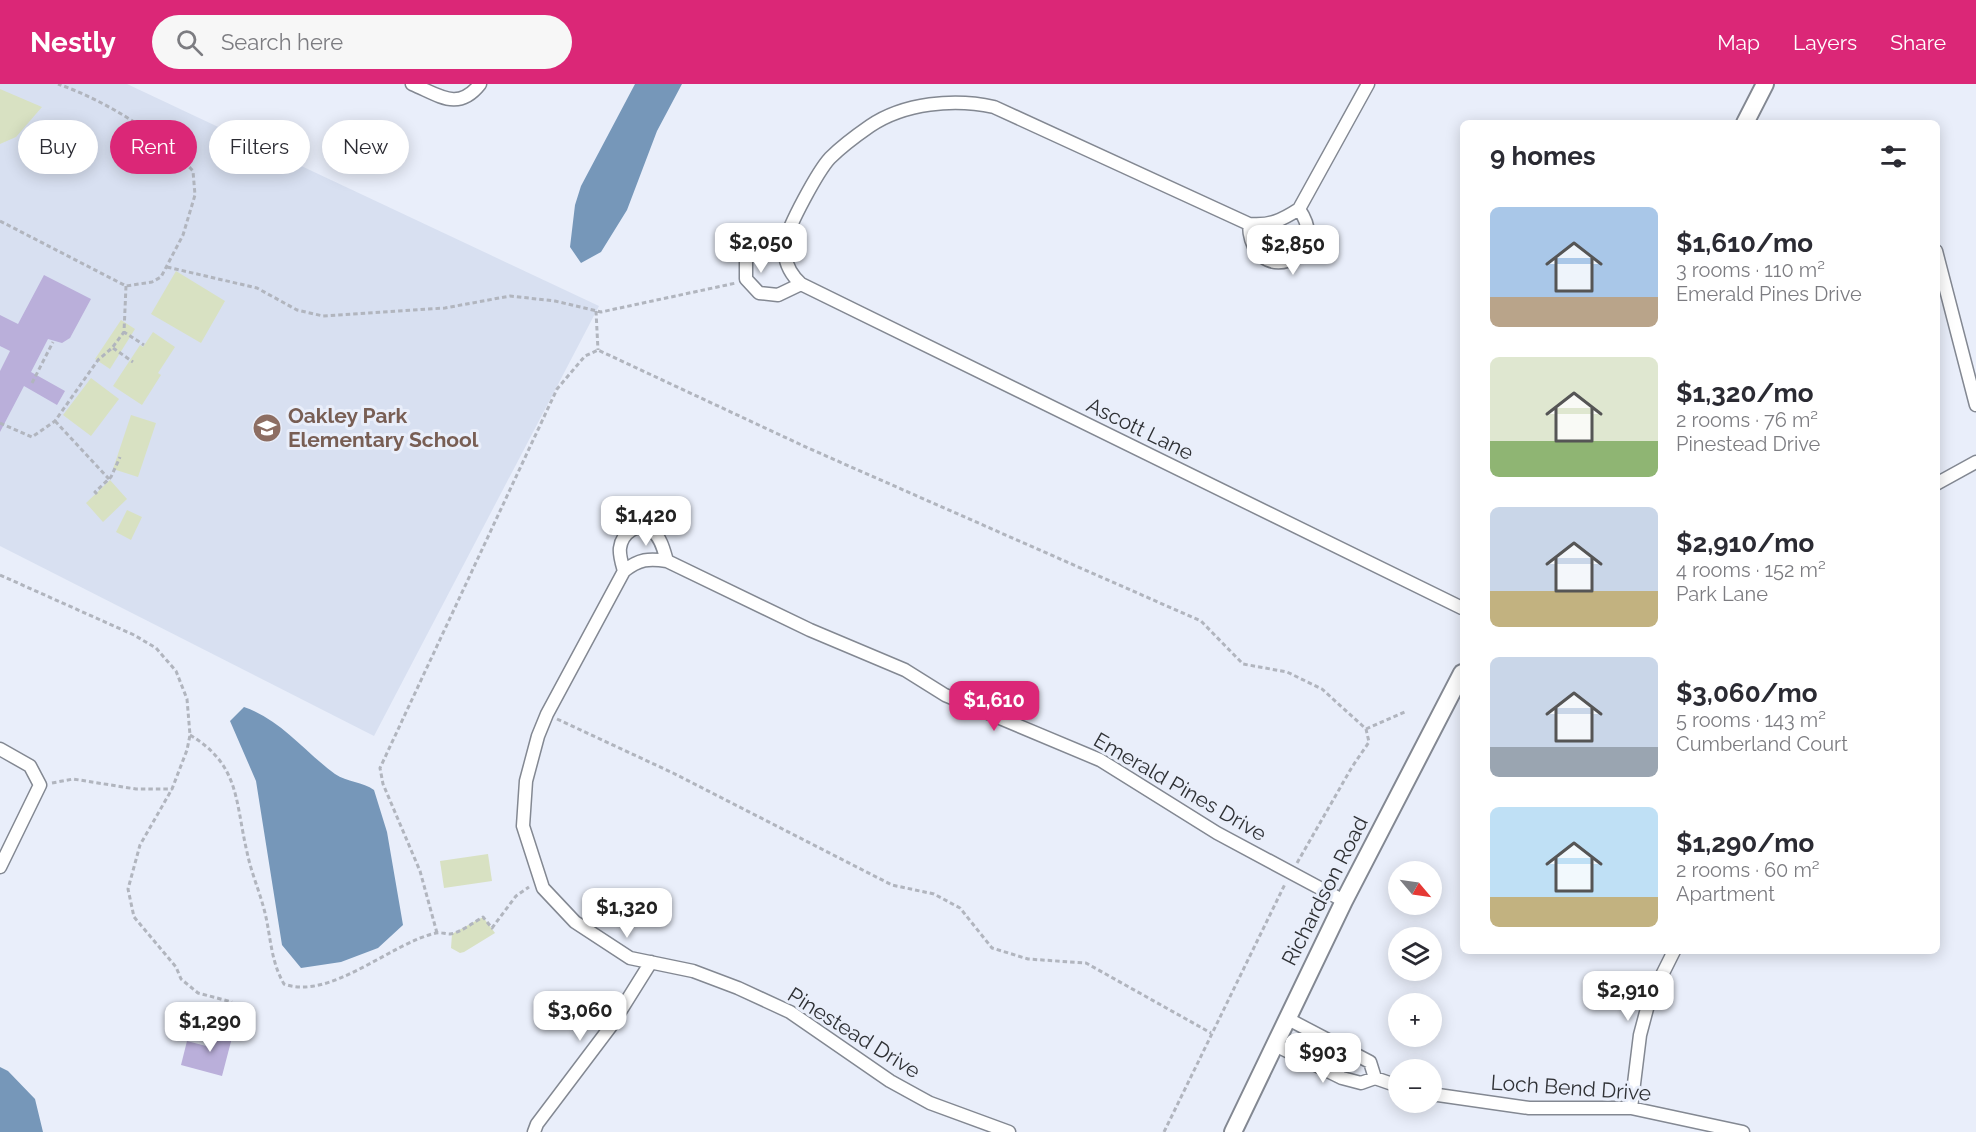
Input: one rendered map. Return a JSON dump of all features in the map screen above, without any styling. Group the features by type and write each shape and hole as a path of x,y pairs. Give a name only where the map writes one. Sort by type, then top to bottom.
{"street":[{"path":"412,84 449,100 459,100 468,97 480,84"},
{"path":"785,242 759,245 746,259 747,280 759,293 778,295 801,284 791,275 786,263 785,242 802,203 830,158 871,125 918,106 973,103 1015,115 1249,224 1267,225 1282,220 1299,209 1368,84"},
{"path":"1747,120 1765,84"},
{"path":"1249,224 1250,241 1258,255 1272,262 1288,262 1302,253 1309,238 1308,222 1299,209"},
{"path":"1940,266 1976,405"},
{"name":"Ascott Lane","path":"801,284 1460,607"},
{"path":"1940,482 1976,462"},
{"path":"624,571 619,550 622,539 630,530 641,527 652,531 661,542 668,561"},
{"name":"Emerald Pines Drive","path":"638,561 651,558 668,561 810,630 905,670 945,695 1100,760 1217,833 1344,901"},
{"name":"Pinestead Drive","path":"638,561 624,571 547,714 538,736 526,781 523,826 543,888 575,922 630,958 693,971 738,988 790,1012 890,1081 930,1103 1009,1132"},
{"name":"Richardson Road","path":"1233,1132 1344,901 1460,677"},
{"path":"0,749 30,766 39,780 0,867"},
{"path":"1631,1108 1640,1035 1649,1001 1672,954"},
{"path":"534,1132 537,1124 611,1026 651,962"},
{"path":"1288,1018 1370,1062 1375,1078"},
{"path":"1275,1045 1342,1078 1361,1083 1375,1078 1388,1083"},
{"name":"Loch Bend Drive","path":"1442,1096 1529,1108 1631,1108 1743,1132"}],"path":[{"path":"0,221 126,286 152,282 161,277 190,214 195,195 193,171 170,148 84,95 57,84"},
{"path":"167,267 257,288 297,310 323,316 445,308 510,297 555,301 585,306 596,311 747,280"},
{"path":"0,423 32,437 55,421 98,360 112,348 124,332 126,286"},
{"path":"596,311 598,350"},
{"path":"124,332 144,345"},
{"path":"32,383 53,342"},
{"path":"112,348 133,362"},
{"path":"55,421 109,479"},
{"path":"97,494 95,492 109,479 120,457"},
{"path":"0,574 134,635 156,648 176,671 188,699 190,735 187,750 172,789 140,845 128,889 134,917 176,966 181,979 198,993 232,1002"},
{"path":"1366,729 1407,711"},
{"path":"547,714 673,773 892,885 934,894 960,908 992,948 1028,959 1086,963 1211,1033"},
{"path":"190,735 211,747 224,765 236,794 250,865 264,910 272,956 284,984 295,988 328,982 355,972 391,952 437,933 452,934 483,917 492,928 516,896 540,879"},
{"path":"39,780 73,779 136,789 172,789"}],"shaded area":[{"name":"Oakley Park Elementary School","path":"0,84 127,84 209,123 209,174 310,174 310,170 599,306 374,736 0,546"}],"green space":[{"path":"0,89 42,107 31,120 18,120 18,135 0,144"},
{"path":"176,271 225,301 201,343 151,314"},
{"path":"121,320 135,329 110,369 95,359"},
{"path":"153,332 175,347 158,373 161,375 142,405 113,386 140,345 143,347"},
{"path":"91,378 119,399 91,436 63,415"},
{"path":"131,415 156,423 138,477 113,469"},
{"path":"110,480 127,499 103,522 86,503"},
{"path":"127,510 142,517 131,540 116,532"},
{"path":"488,854 492,881 444,888 440,861"},
{"path":"483,917 495,933 464,952 460,953 451,948 452,934"}],"water":[{"path":"635,84 682,84 657,131 627,210 601,252 581,263 570,247 575,205 581,186"},
{"path":"244,707 269,719 335,774 374,790 387,832 403,925 378,948 341,962 301,968 282,945 256,781 230,721"},
{"path":"0,1067 8,1071 35,1099 43,1132 0,1132"}],"building":[{"path":"44,275 91,299 70,338 62,343 48,339 31,372 65,391 57,405 24,386 0,432 0,371 10,351 0,346 0,315 18,324"},
{"path":"215,1025 234,1030 222,1076 181,1065 187,1041 210,1047"}],"place":[{"name":"Oakley Park Elementary School","path":"267,428"}]}
